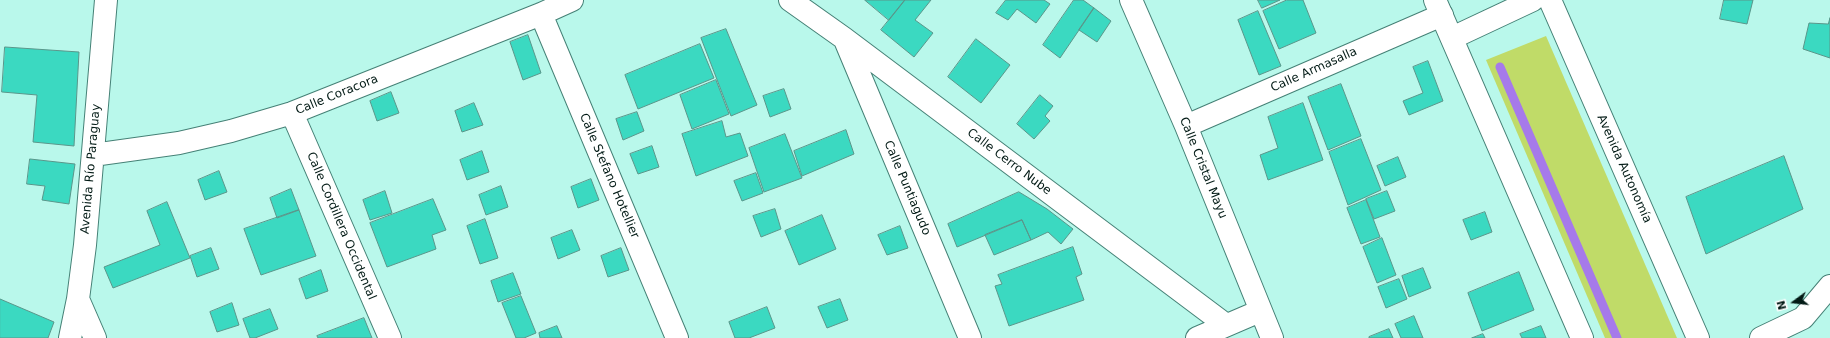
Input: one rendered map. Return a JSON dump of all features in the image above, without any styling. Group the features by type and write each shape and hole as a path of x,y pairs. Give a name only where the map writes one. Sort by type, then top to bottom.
{"street":[{"name":"Avenida Río Paraguay","path":"70,338 78,299 85,245 106,0"},
{"name":"Calle Coracora","path":"92,155 179,143 231,131 292,113 541,14 572,0"},
{"name":"Calle Cerro Nube","path":"790,0 845,39 1226,326"},
{"name":"Calle Cristal Mayu","path":"1131,0 1186,126 1272,338"},
{"path":"1452,38 1533,0"},
{"name":"Avenida Autonomía","path":"1550,0 1698,338"},
{"name":"Calle Armasalla","path":"1186,126 1439,7"},
{"path":"1439,7 1582,338"},
{"name":"Calle Stefano Hotellier","path":"541,14 677,338"},
{"name":"Calle Puntiagudo","path":"845,39 970,338"},
{"name":"Calle Cordillera Occidental","path":"292,113 390,338"},
{"path":"1762,338 1803,318 1830,286"},
{"path":"78,299 95,338"},
{"path":"1197,338 1260,311"}],"green space":[{"path":"1546,36 1677,338 1605,338 1486,60"}],"building":[{"path":"865,0 905,0 889,20"},
{"path":"905,0 931,0 915,20 933,33 914,57 881,30"},
{"path":"1006,0 1044,0 1050,4 1036,23 1017,9 1008,20 996,13"},
{"path":"1074,0 1083,0 1094,8 1060,58 1043,45"},
{"path":"1258,0 1280,0 1262,8"},
{"path":"1287,0 1303,0 1316,33 1279,49 1263,11"},
{"path":"1724,0 1753,0 1747,24 1720,19"},
{"path":"1094,8 1111,21 1097,42 1079,30"},
{"path":"1258,11 1281,66 1259,75 1238,20"},
{"path":"1830,18 1830,58 1803,49 1809,23 1828,24"},
{"path":"726,29 757,105 731,116 701,38"},
{"path":"528,35 541,73 523,80 510,42"},
{"path":"976,39 1010,65 981,103 948,77"},
{"path":"700,44 714,78 638,109 625,75"},
{"path":"5,47 79,52 74,146 33,142 37,95 2,92"},
{"path":"1428,61 1443,101 1409,115 1403,101 1423,93 1413,67"},
{"path":"716,80 729,114 692,129 680,95"},
{"path":"1341,84 1361,136 1328,150 1308,97"},
{"path":"784,89 791,109 770,117 763,96"},
{"path":"391,92 399,113 377,121 370,101"},
{"path":"1040,95 1053,106 1045,116 1050,121 1034,139 1017,124"},
{"path":"474,103 483,125 462,132 455,111"},
{"path":"1303,103 1323,160 1268,180 1260,155 1278,148 1268,117"},
{"path":"637,112 644,131 623,140 616,119"},
{"path":"722,121 726,137 740,133 748,156 696,176 682,134"},
{"path":"846,130 854,154 802,176 794,151"},
{"path":"785,134 802,178 764,192 749,148"},
{"path":"1361,139 1381,190 1348,205 1329,152"},
{"path":"652,146 659,167 638,174 630,154"},
{"path":"482,151 489,172 467,180 460,160"},
{"path":"1784,156 1803,209 1706,254 1686,197"},
{"path":"1398,157 1406,177 1385,186 1377,166"},
{"path":"30,159 75,164 69,204 42,200 45,186 27,184"},
{"path":"219,171 227,192 205,200 198,180"},
{"path":"756,173 763,193 742,201 734,181"},
{"path":"591,179 599,200 578,208 571,187"},
{"path":"501,186 508,207 486,215 479,195"},
{"path":"291,189 299,210 277,218 270,198"},
{"path":"385,191 392,213 370,220 363,200"},
{"path":"1387,191 1395,211 1374,219 1366,199"},
{"path":"1019,192 1047,209 1073,229 1061,244 1048,232 1031,240 1022,220 957,247 948,224"},
{"path":"433,199 446,230 432,235 436,249 387,267 370,223"},
{"path":"1366,200 1380,237 1361,244 1347,208"},
{"path":"167,202 190,258 113,288 104,267 160,245 147,211"},
{"path":"775,209 781,229 761,237 753,216"},
{"path":"299,210 316,256 261,275 244,229"},
{"path":"1485,212 1492,232 1471,240 1463,220"},
{"path":"822,215 836,249 799,265 785,231"},
{"path":"485,219 498,258 480,264 467,226"},
{"path":"1022,220 1031,240 994,255 985,235"},
{"path":"900,226 908,248 887,255 878,235"},
{"path":"572,230 580,250 558,259 551,238"},
{"path":"1382,238 1396,275 1377,283 1363,247"},
{"path":"1073,247 1082,274 1076,277 1084,300 1009,326 995,286 1002,284 998,275"},
{"path":"211,248 219,269 197,277 190,256"},
{"path":"621,248 629,270 608,277 601,256"},
{"path":"1423,268 1431,288 1409,297 1402,276"},
{"path":"321,270 328,291 306,299 299,279"},
{"path":"1519,272 1534,310 1482,331 1468,293"},
{"path":"513,273 521,294 498,302 491,281"},
{"path":"1399,279 1407,299 1386,308 1378,287"},
{"path":"521,296 536,333 524,338 516,338 502,303"},
{"path":"0,299 54,322 48,338 0,338"},
{"path":"840,299 848,320 827,328 818,307"},
{"path":"232,303 239,325 217,332 210,312"},
{"path":"767,307 775,328 749,338 735,338 729,322"},
{"path":"270,309 278,329 255,338 250,338 243,319"},
{"path":"1414,316 1423,338 1401,338 1395,324"},
{"path":"364,318 372,338 318,338 317,336"},
{"path":"557,326 562,338 540,338 539,333"},
{"path":"1541,326 1546,338 1522,338 1520,334"},
{"path":"1389,329 1393,338 1369,338 1369,337"},
{"path":"1483,334 1485,338 1472,338"}],"waterway":[{"path":"1500,67 1617,338"}]}
